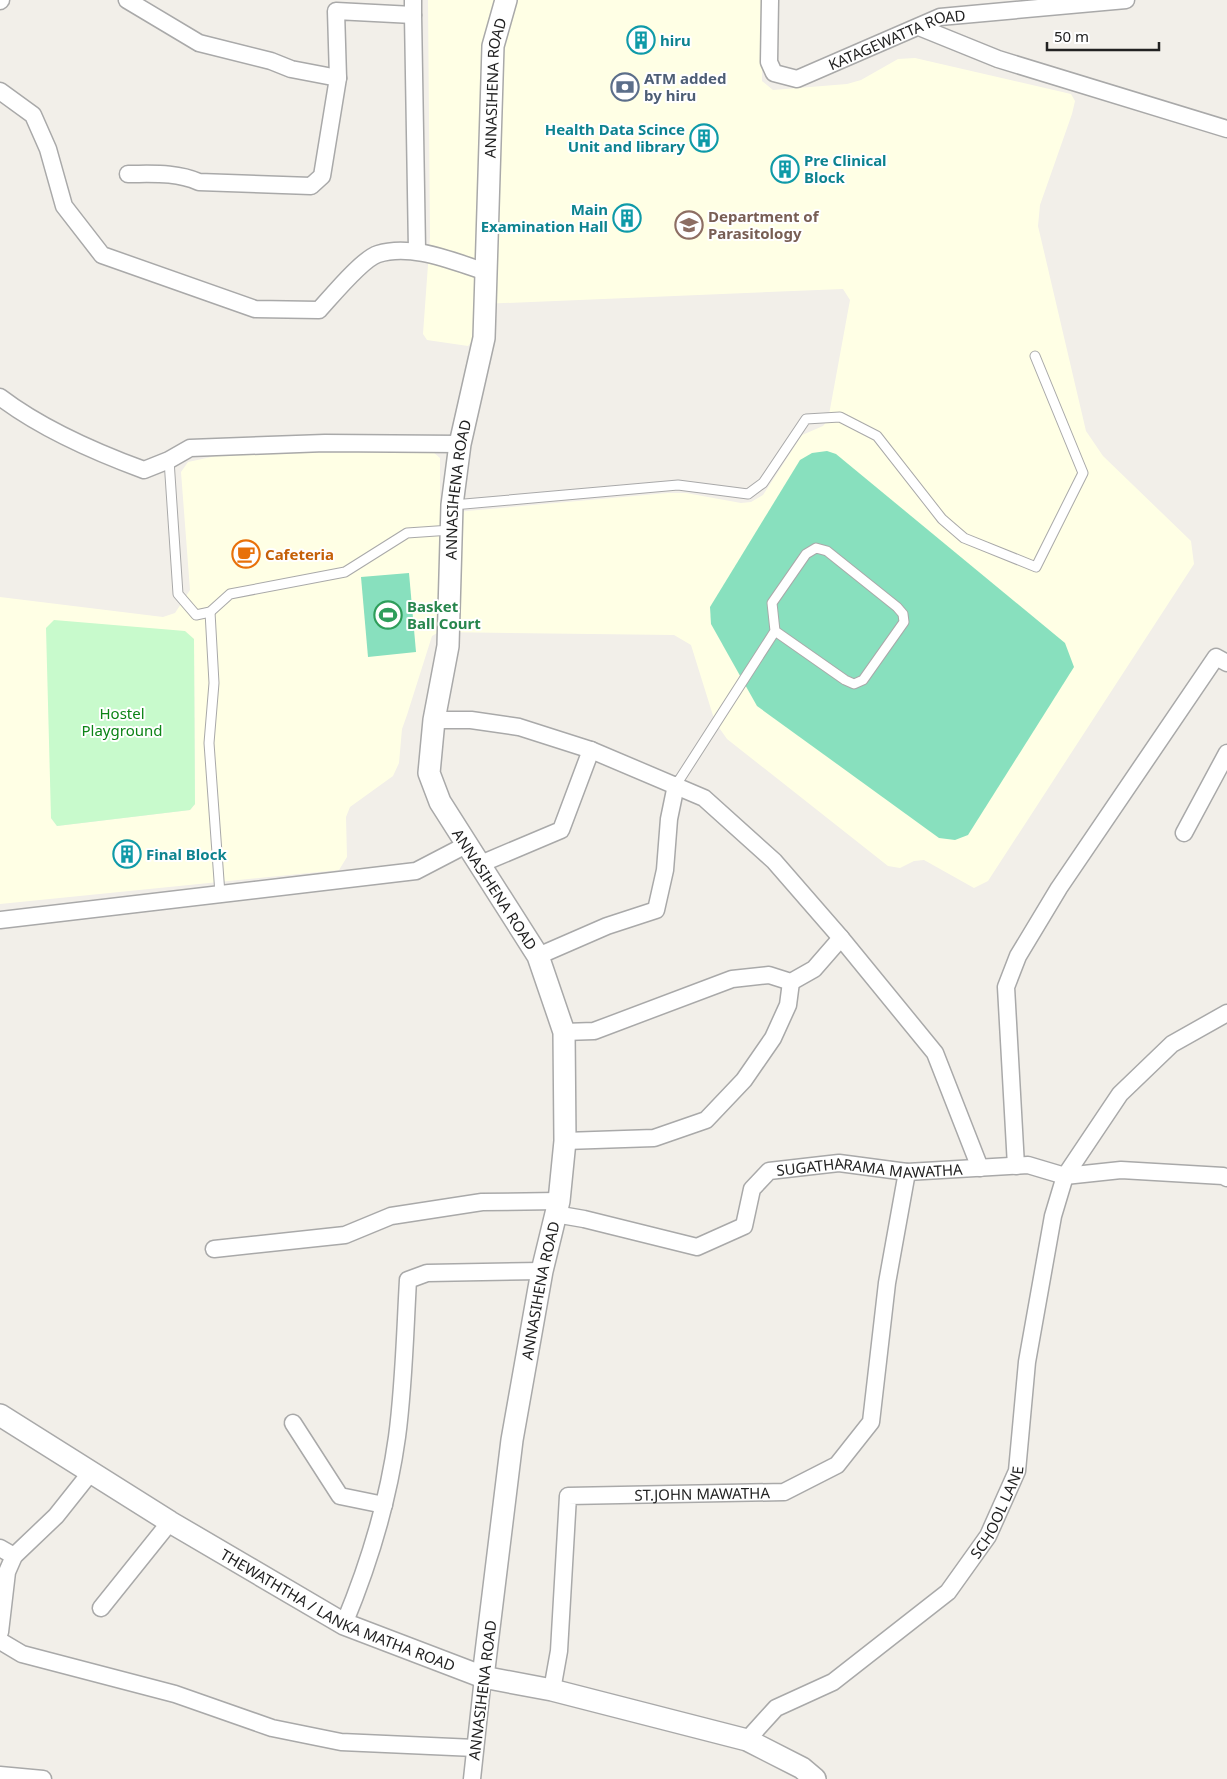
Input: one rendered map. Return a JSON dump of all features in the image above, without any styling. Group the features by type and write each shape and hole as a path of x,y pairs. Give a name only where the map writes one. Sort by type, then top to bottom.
{"street":[{"path":"127,0 199,43 271,61 292,69 338,78"},
{"name":"ANNASIHENA ROAD","path":"472,1779 512,1440 542,1271 557,1208 565,1141 564,1032 538,956 478,865 440,802 429,774 434,720 448,646 452,506 460,444 484,338 493,46 506,0"},
{"name":"KATAGEWATTA ROAD","path":"770,0 769,62 774,73 797,79 940,17 1126,0"},
{"path":"128,174 170,173 184,175 199,182 311,186 322,176 338,78 333,6 413,8 417,250"},
{"path":"919,27 998,59 1227,129"},
{"path":"0,91 33,115 48,149 64,206 102,255 120,262 255,309 319,310 354,273 377,254 417,250 487,272"},
{"path":"0,397 15,408 113,459 144,470 169,460 190,448 325,443 460,444"},
{"path":"1016,1166 1006,987 1018,956 1059,888 1216,657 1227,663"},
{"path":"434,720 471,720 519,726 591,750 704,798 774,861 841,938 935,1054 980,1168"},
{"path":"478,865 562,830 591,750"},
{"path":"1184,833 1227,753"},
{"path":"538,956 607,926 656,910 665,870 669,819 676,785"},
{"path":"0,920 416,871 466,845"},
{"path":"564,1032 594,1031 732,979 769,975 791,982 814,968 841,938"},
{"path":"565,1141 654,1138 706,1120 744,1080 774,1038 788,1005 791,982"},
{"name":"SCHOOL LANE","path":"747,1740 776,1708 833,1682 948,1592 988,1536 1017,1471 1027,1362 1053,1216 1065,1176 1120,1094 1172,1044 1227,1014"},
{"name":"SUGATHARAMA MAWATHA","path":"557,1208 584,1219 697,1247 744,1226 752,1189 769,1171 839,1162 907,1172 1028,1165 1065,1176 1121,1170 1223,1176 1227,1178"},
{"name":"ST.JOHN MAWATHA","path":"552,1690 559,1651 568,1496 784,1492 837,1465 871,1422 887,1282 907,1172"},
{"path":"214,1250 345,1235 391,1216 482,1202 557,1208"},
{"path":"344,1624 365,1575 384,1505 397,1436 408,1280 426,1273 542,1271"},
{"name":"THEWATHTHA / LANKA MATHA ROAD","path":"0,1415 170,1522 344,1624 483,1677 552,1690 747,1740 802,1768 815,1779"},
{"path":"293,1423 340,1496 384,1505"},
{"path":"0,1632 7,1572 7,1552 56,1516 91,1472"},
{"path":"101,1608 170,1522"},
{"path":"0,1641 22,1654 175,1694 272,1728 342,1742 475,1748"},
{"path":"0,1775 43,1779"}],"lane":[{"path":"452,506 678,485 748,494 763,483 806,419 840,417 877,436 942,519 964,538 1036,567 1083,473 1036,356"},
{"path":"169,460 178,594 196,615 210,612 230,594 345,572 408,533 451,530"},
{"path":"676,785 775,631 772,603 806,554 816,548 827,551 897,607 903,614 904,622 863,680 854,684 844,680 775,631"},
{"path":"210,612 214,683 209,743 220,894"}],"shaded area":[{"path":"428,0 763,0 762,81 773,90 847,84 861,80 898,59 915,58 1071,94 1075,101 1072,114 1040,205 1038,226 1086,431 1103,456 1191,541 1194,564 988,881 974,888 924,860 914,861 900,868 888,866 727,739 715,722 691,645 674,635 439,632 432,636 402,729 399,763 393,776 350,807 346,817 347,857 339,870 0,904 0,597 163,617 175,613 190,590 181,472 188,462 230,453 433,452 440,458 440,509 445,513 668,493 686,493 741,503 751,502 763,495 802,435 823,426 828,420 850,300 843,289 482,304 477,307 473,340 468,346 427,340 423,334 430,237","holes":["194,639 195,804 190,810 57,826 51,818"]}],"green space":[{"path":"827,451 836,454 1065,643 1074,667 968,835 955,840 939,838 757,706 711,624 710,607 800,460 812,453"},
{"name":"Basket Ball Court","path":"409,573 416,652 368,657 361,577"},
{"name":"Hostel Playground","path":"54,620 185,631 194,639 195,804 190,810 57,826 51,818 46,628"}],"place":[{"name":"hiru","path":"641,40"},
{"name":"ATM added by hiru","path":"625,87"},
{"name":"Health Data Scince Unit and library","path":"704,138"},
{"name":"Pre Clinical Block","path":"785,169"},
{"name":"Main Examination Hall","path":"627,218"},
{"name":"Department of Parasitology","path":"689,225"},
{"name":"Cafeteria","path":"246,554"},
{"name":"Basket Ball Court","path":"388,615"},
{"name":"Final Block","path":"127,854"}]}
